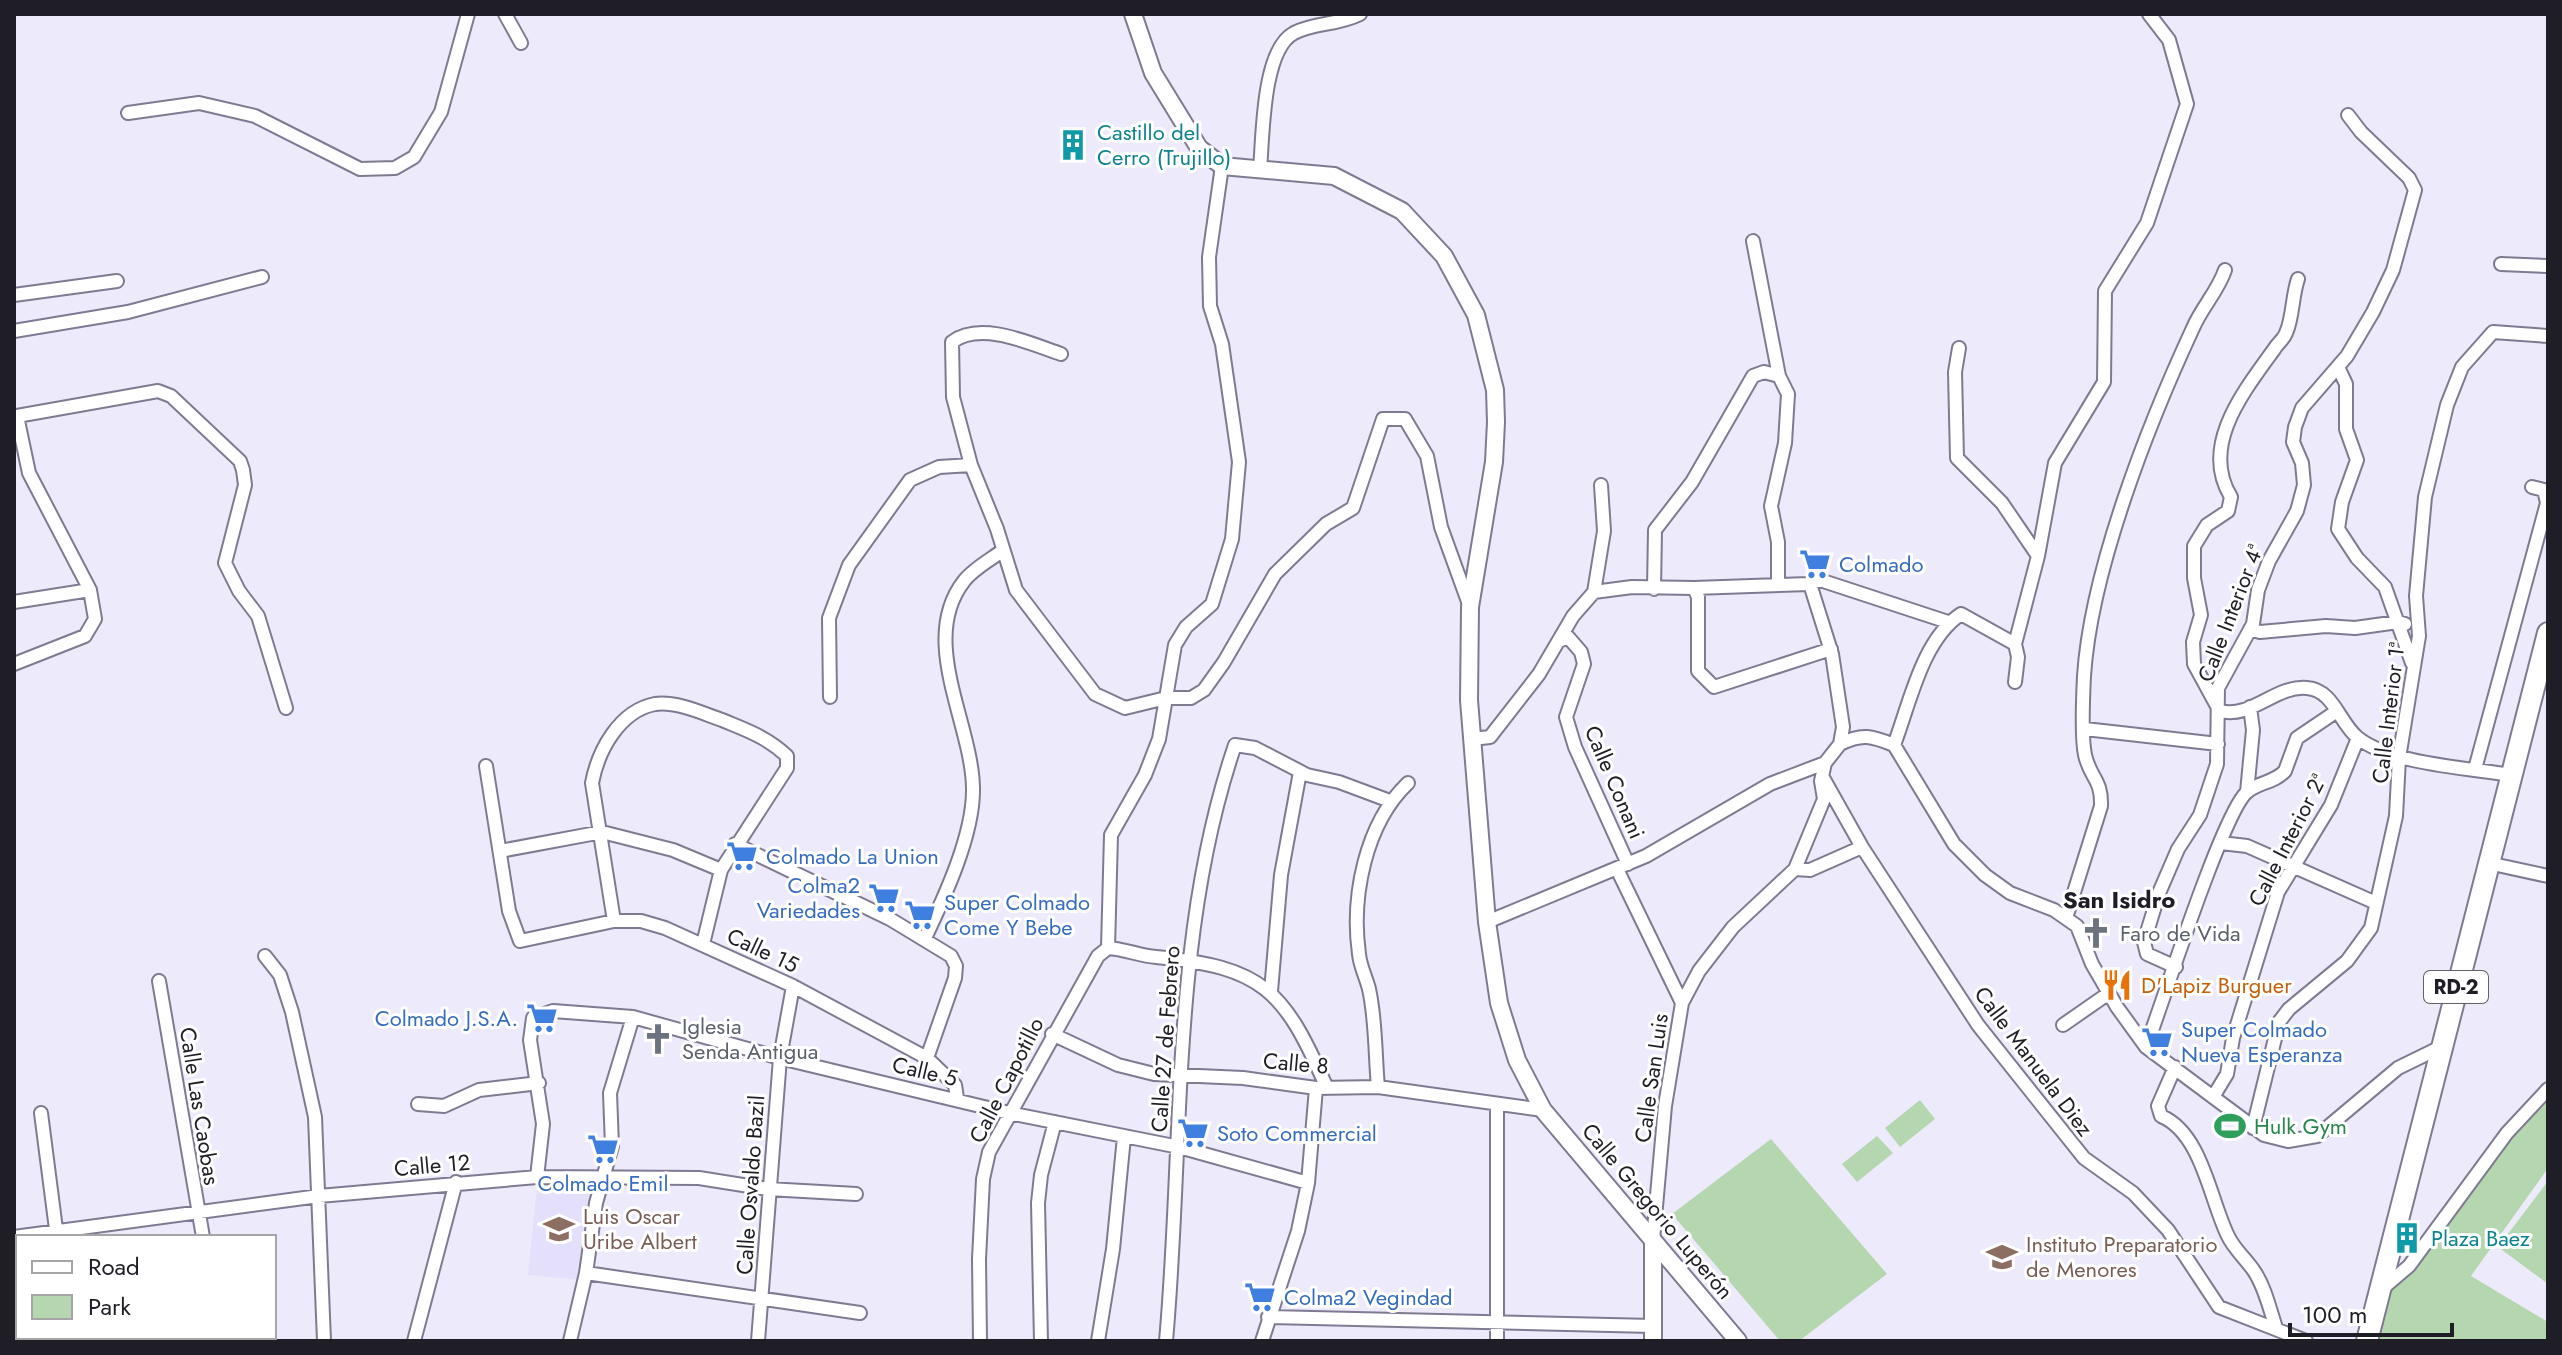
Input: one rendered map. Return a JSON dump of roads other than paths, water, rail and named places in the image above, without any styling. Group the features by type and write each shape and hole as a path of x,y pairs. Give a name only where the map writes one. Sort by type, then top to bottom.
{"main road":[{"name":"RD-2","path":"2367,1341 2548,633"}],"street":[{"path":"128,113 199,103 255,116 360,169 395,168 414,157 441,112 468,14"},
{"path":"505,14 521,43"},
{"path":"1133,14 1153,73 1199,148 1222,166 1209,257 1210,306 1222,344 1239,462 1232,539 1212,604 1186,627 1175,645 1154,751 1111,835 1108,948 1213,964 1271,991 1301,1029 1321,1087 1298,1231 1262,1341"},
{"path":"1260,169 1273,61 1290,35 1312,26 1339,24 1360,14"},
{"path":"2015,682 2018,657 2015,644 2038,556 2055,463 2104,382 2105,291 2147,223 2187,104 2169,40 2149,14"},
{"name":"Calle Interior 4ª","path":"2176,967 2147,954 2144,942 2178,849 2200,815 2217,764 2218,688 2250,629 2269,561 2297,511 2304,485 2302,463 2293,442 2295,427 2302,408 2338,367 2373,312 2393,270 2415,190 2409,178 2348,115"},
{"name":"Calle Gregorio Luperón","path":"1222,166 1334,176 1402,211 1444,256 1463,286 1487,349 1496,422 1494,462 1470,607 1472,739 1487,922 1494,981 1506,1029 1543,1110 1738,1341"},
{"path":"1753,241 1779,376 1788,394 1785,443 1771,506 1778,542 1778,584"},
{"path":"2501,264 2548,266"},
{"path":"2066,918 2101,806 2102,787 2085,754 2085,729 2086,663 2104,565 2173,376 2194,325 2220,285 2225,270"},
{"path":"14,331 128,312 262,277"},
{"path":"2298,279 2286,333 2239,398 2222,437 2220,460 2223,485 2231,497 2228,511 2207,525 2194,546 2194,578 2201,615 2193,642 2194,664 2220,711 2241,712 2287,690 2307,688 2321,692 2358,738 2399,758 2511,775"},
{"path":"14,295 117,281"},
{"name":"Calle Interior 1ª","path":"2253,1128 2279,1022 2289,1009 2347,961 2371,928 2396,816 2399,758 2419,636 2415,609 2421,522 2447,405 2462,367 2493,332 2548,336"},
{"path":"1061,354 1002,334 961,336 952,342 953,397 971,465 997,529 1016,590 1095,694 1125,708 1166,698 1191,698 1204,690 1224,662 1275,574 1315,534 1353,508 1383,419 1405,419 1427,456 1441,527 1470,607"},
{"path":"1959,348 1955,372 1957,458 2002,503 2038,556"},
{"path":"2338,367 2346,384 2346,429 2357,460 2342,502 2338,529 2357,558 2385,587 2413,666"},
{"path":"1654,589 1652,542 1655,530 1692,482 1753,376 1764,372 1779,376"},
{"path":"14,664 85,636 95,619 90,590 29,473 15,416 158,391 171,396 240,461 245,485 225,563 239,591 258,616 286,708"},
{"path":"830,697 829,618 849,565 910,480 939,467 971,465"},
{"path":"14,478 29,473"},
{"path":"1472,739 1490,737 1559,641 1573,616 1594,592 1604,531 1601,485"},
{"path":"2475,769 2547,503 2544,490 2532,487"},
{"path":"925,938 944,897 972,808 974,786 948,661 950,602 965,579 1002,551"},
{"path":"1594,592 1632,587 1694,588 1826,581 1948,622"},
{"path":"1810,584 1831,649 1843,727 1840,744"},
{"path":"1694,588 1698,597 1698,671 1714,687 1738,682 1831,649"},
{"path":"14,602 90,590"},
{"path":"1894,745 1925,663 1948,622 1961,614 2015,644"},
{"path":"2250,629 2260,632 2326,626 2355,628 2398,622 2412,627 2419,636"},
{"name":"Calle Conani","path":"1559,641 1568,637 1581,652 1584,664 1566,717 1575,747 1622,866 1682,1003"},
{"path":"614,921 592,783 596,760 618,726 634,713 656,704 692,709 769,739 787,756 787,768 721,870 703,944"},
{"path":"2146,1047 2221,843 2247,792 2253,730 2250,707"},
{"path":"2247,792 2280,776 2297,738 2337,711"},
{"path":"2085,729 2218,744"},
{"path":"1862,847 1810,870 1795,869 1824,799 1822,776 1825,763 1840,744 1857,736 1870,735 1894,745 1954,844 1985,875 2010,893 2077,926 2092,964 2146,1047 2264,1135 2288,1141 2317,1136 2398,1068 2441,1047"},
{"name":"Calle Interior 2ª","path":"2213,1097 2227,1074 2262,937 2278,892 2331,805 2358,738"},
{"name":"Calle 27 de Febrero","path":"1166,1341 1188,960 1217,798 1235,745 1255,748 1300,772"},
{"path":"1487,922 1622,866 1770,784 1825,763"},
{"path":"486,766 500,851 602,832 673,850 721,870"},
{"path":"1271,991 1281,875 1300,772 1390,801"},
{"name":"Calle Manuela Diez","path":"1822,776 1862,847 1978,1025 2084,1158 2133,1193 2168,1230 2219,1307 2306,1341"},
{"path":"1378,1087 1369,990 1359,958 1355,921 1358,887 1390,801 1408,783"},
{"path":"2221,843 2247,846 2376,903"},
{"path":"735,844 925,938 951,956 956,966 946,1009 927,1058"},
{"name":"Calle 15","path":"500,851 509,911 520,941 614,921 641,921 703,944 793,986 927,1058 955,1085 957,1098"},
{"path":"2488,863 2548,876"},
{"name":"Calle San Luis","path":"1653,1240 1665,1106 1682,1003 1699,971 1733,927 1795,869"},
{"name":"Calle Capotillo","path":"980,1341 979,1259 983,1179 989,1152 1052,1034 1098,956 1108,948"},
{"path":"265,956 280,975 292,1012 315,1117 324,1341"},
{"name":"Calle Las Caobas","path":"159,981 203,1235"},
{"name":"Calle Osvaldo Bazil","path":"758,1341 780,1058 793,986"},
{"path":"2063,1025 2109,993"},
{"name":"Calle 5","path":"539,1083 530,1040 533,1018 553,1011 633,1017 780,1058 957,1098 1009,1113 1179,1147 1308,1183"},
{"path":"570,1341 586,1273 596,1203 607,1175 612,1146 610,1093 633,1017"},
{"name":"Calle 8","path":"1052,1034 1118,1065 1154,1074 1321,1087 1378,1087 1543,1110"},
{"path":"2175,1067 2158,1106 2161,1116 2173,1121 2195,1153 2211,1183 2229,1239 2256,1274 2280,1333"},
{"path":"418,1104 444,1106 479,1090 539,1083 543,1124 537,1177"},
{"path":"2379,1291 2409,1266 2507,1133 2548,1089"},
{"path":"1497,1105 1497,1341"},
{"path":"41,1113 55,1234"},
{"path":"1041,1341 1038,1203 1041,1175 1055,1122"},
{"path":"1098,1341 1113,1249 1124,1137"},
{"name":"Calle 12","path":"55,1234 319,1196 537,1177 607,1175 699,1178 768,1189 856,1194"},
{"path":"414,1341 456,1182"},
{"path":"1268,1317 1497,1320 1653,1334 1653,1240"},
{"path":"586,1273 860,1313"}],"place":[{"name":"Castillo del Cerro (Trujillo)","path":"1073,145"},
{"name":"Colmado","path":"1815,564"},
{"name":"Colmado La Union","path":"742,856"},
{"name":"Colma2 Variedades","path":"884,898"},
{"name":"Super Colmado Come Y Bebe","path":"920,915"},
{"name":"Faro de Vida","path":"2096,933"},
{"name":"D'Lapiz Burguer","path":"2117,985"},
{"name":"Colmado J.S.A.","path":"542,1018"},
{"name":"Iglesia Senda Antigua","path":"658,1039"},
{"name":"Super Colmado Nueva Esperanza","path":"2157,1042"},
{"name":"Hulk Gym","path":"2230,1126"},
{"name":"Soto Commercial","path":"1193,1133"},
{"name":"Colmado Emil","path":"603,1149"},
{"name":"Luis Oscar Uribe Albert","path":"559,1229"},
{"name":"Plaza Baez","path":"2407,1238"},
{"name":"Instituto Preparatorio de Menores","path":"2002,1257"},
{"name":"Colma2 Vegindad","path":"1260,1297"}],"district":[{"name":"San Isidro","path":"2119,900"}]}
